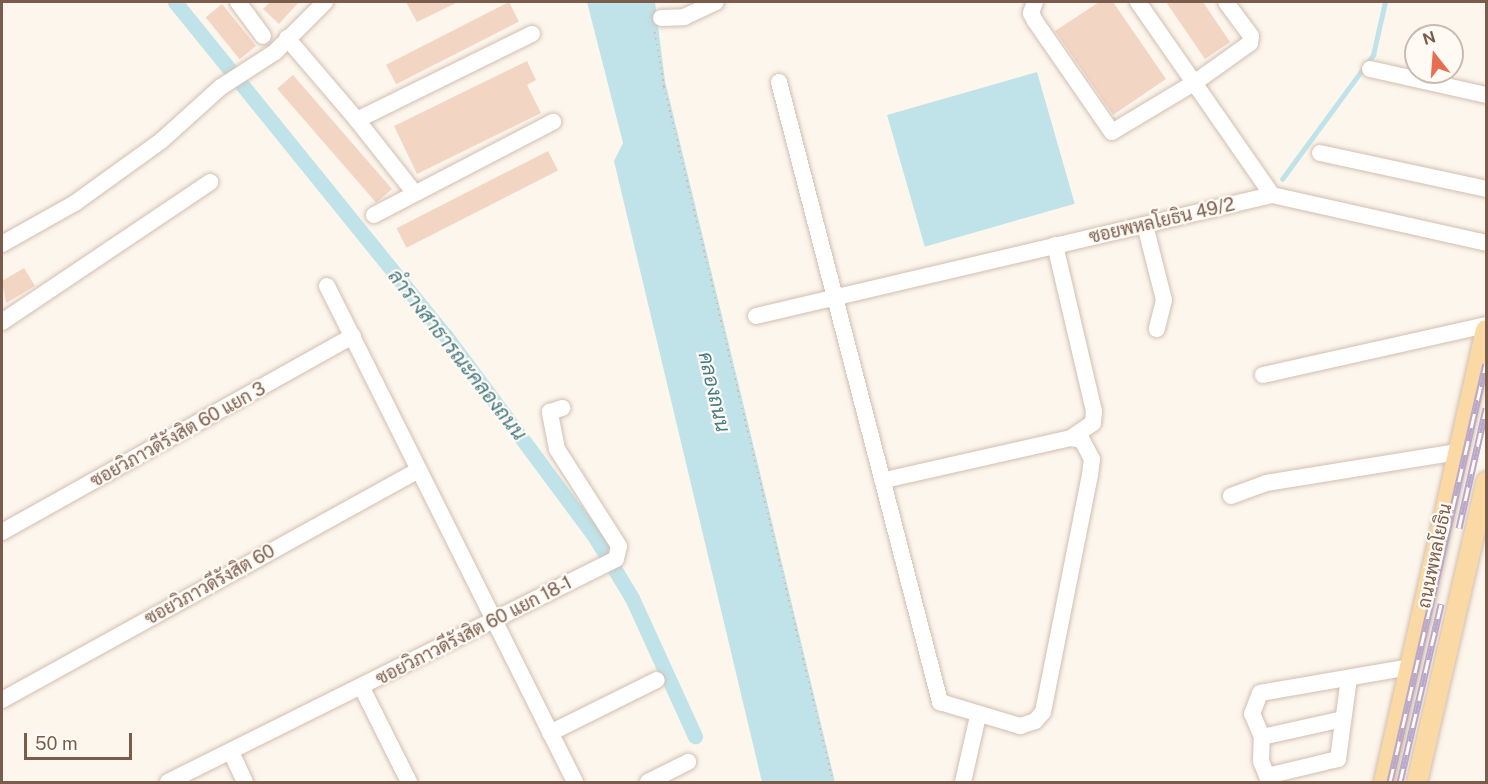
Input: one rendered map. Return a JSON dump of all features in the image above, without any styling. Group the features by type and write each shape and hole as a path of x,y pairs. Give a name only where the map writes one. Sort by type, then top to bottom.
{"main road":[{"name":"ถนนพหลโยธิน","path":"1385,783 1486,330"},
{"name":"ถนนพหลโยธิน","path":"1417,783 1486,482"}],"street":[{"path":"238,2 264,36"},
{"path":"2,244 75,203 161,141 221,87 249,70 287,38 325,2"},
{"path":"661,18 684,16 716,2"},
{"path":"1035,2 1031,13 1035,21 1112,132 1194,84 1250,43 1251,36 1226,2"},
{"path":"1137,2 1272,195"},
{"path":"357,120 532,34"},
{"path":"287,38 357,120 413,191"},
{"path":"1370,69 1486,95"},
{"path":"779,82 838,299 940,702 978,716 1020,726 1035,721 1043,712 1092,459 1082,440 1071,438"},
{"path":"374,215 413,191 553,122"},
{"path":"1320,153 1486,189"},
{"path":"2,321 210,182"},
{"name":"ซอยพหลโยธิน 49/2","path":"756,316 838,299 1055,245 1272,195 1486,243"},
{"path":"1145,225 1164,300 1157,329"},
{"path":"884,480 1071,438 1093,423 1094,411 1055,245"},
{"path":"327,286 575,783"},
{"path":"1263,375 1486,325"},
{"name":"ซอยวิภาวดีรังสิต 60 แยก 3","path":"2,532 353,336"},
{"name":"ซอยวิภาวดีรังสิต 60 แยก 18-1","path":"168,783 610,563 619,546 557,449 550,412 562,408"},
{"path":"1231,496 1266,483 1458,452"},
{"name":"ซอยวิภาวดีรังสิต 60","path":"2,700 418,470"},
{"path":"1349,678 1338,759 1267,776 1261,761 1262,736 1252,714 1260,693 1410,667"},
{"path":"550,733 657,680"},
{"path":"362,688 409,783"},
{"path":"963,783 978,716"},
{"path":"1262,736 1343,719"},
{"path":"231,752 245,783"},
{"path":"648,783 688,762"}],"path":[{"path":"661,18 654,21 664,87 833,783"}],"water":[{"name":"คลองถนน","path":"587,2 655,2 665,81 835,782 762,782 614,161 623,143"},
{"path":"1037,72 1075,204 925,247 887,115"}],"building":[{"path":"270,2 299,2 279,24 263,9"},
{"path":"406,2 458,2 417,22"},
{"path":"509,2 519,22 396,84 386,65"},
{"path":"1099,2 1113,2 1166,79 1113,115 1055,31"},
{"path":"1166,2 1203,2 1230,42 1205,59"},
{"path":"222,4 256,46 240,59 206,17"},
{"path":"527,61 536,80 527,85 541,113 417,174 394,126"},
{"path":"293,75 392,189 376,203 277,89"},
{"path":"548,151 558,171 407,248 397,228"},
{"path":"24,268 35,286 6,303 2,281"}],"waterway":[{"name":"ลำรางสาธารณะคลองถนน","path":"175,2 445,335 595,537 632,598 695,736"},
{"path":"1282,179 1373,55 1385,2"}],"railway":[{"path":"1390,782 1486,364"},
{"path":"1459,528 1486,408"},
{"path":"1400,782 1441,604"}]}
